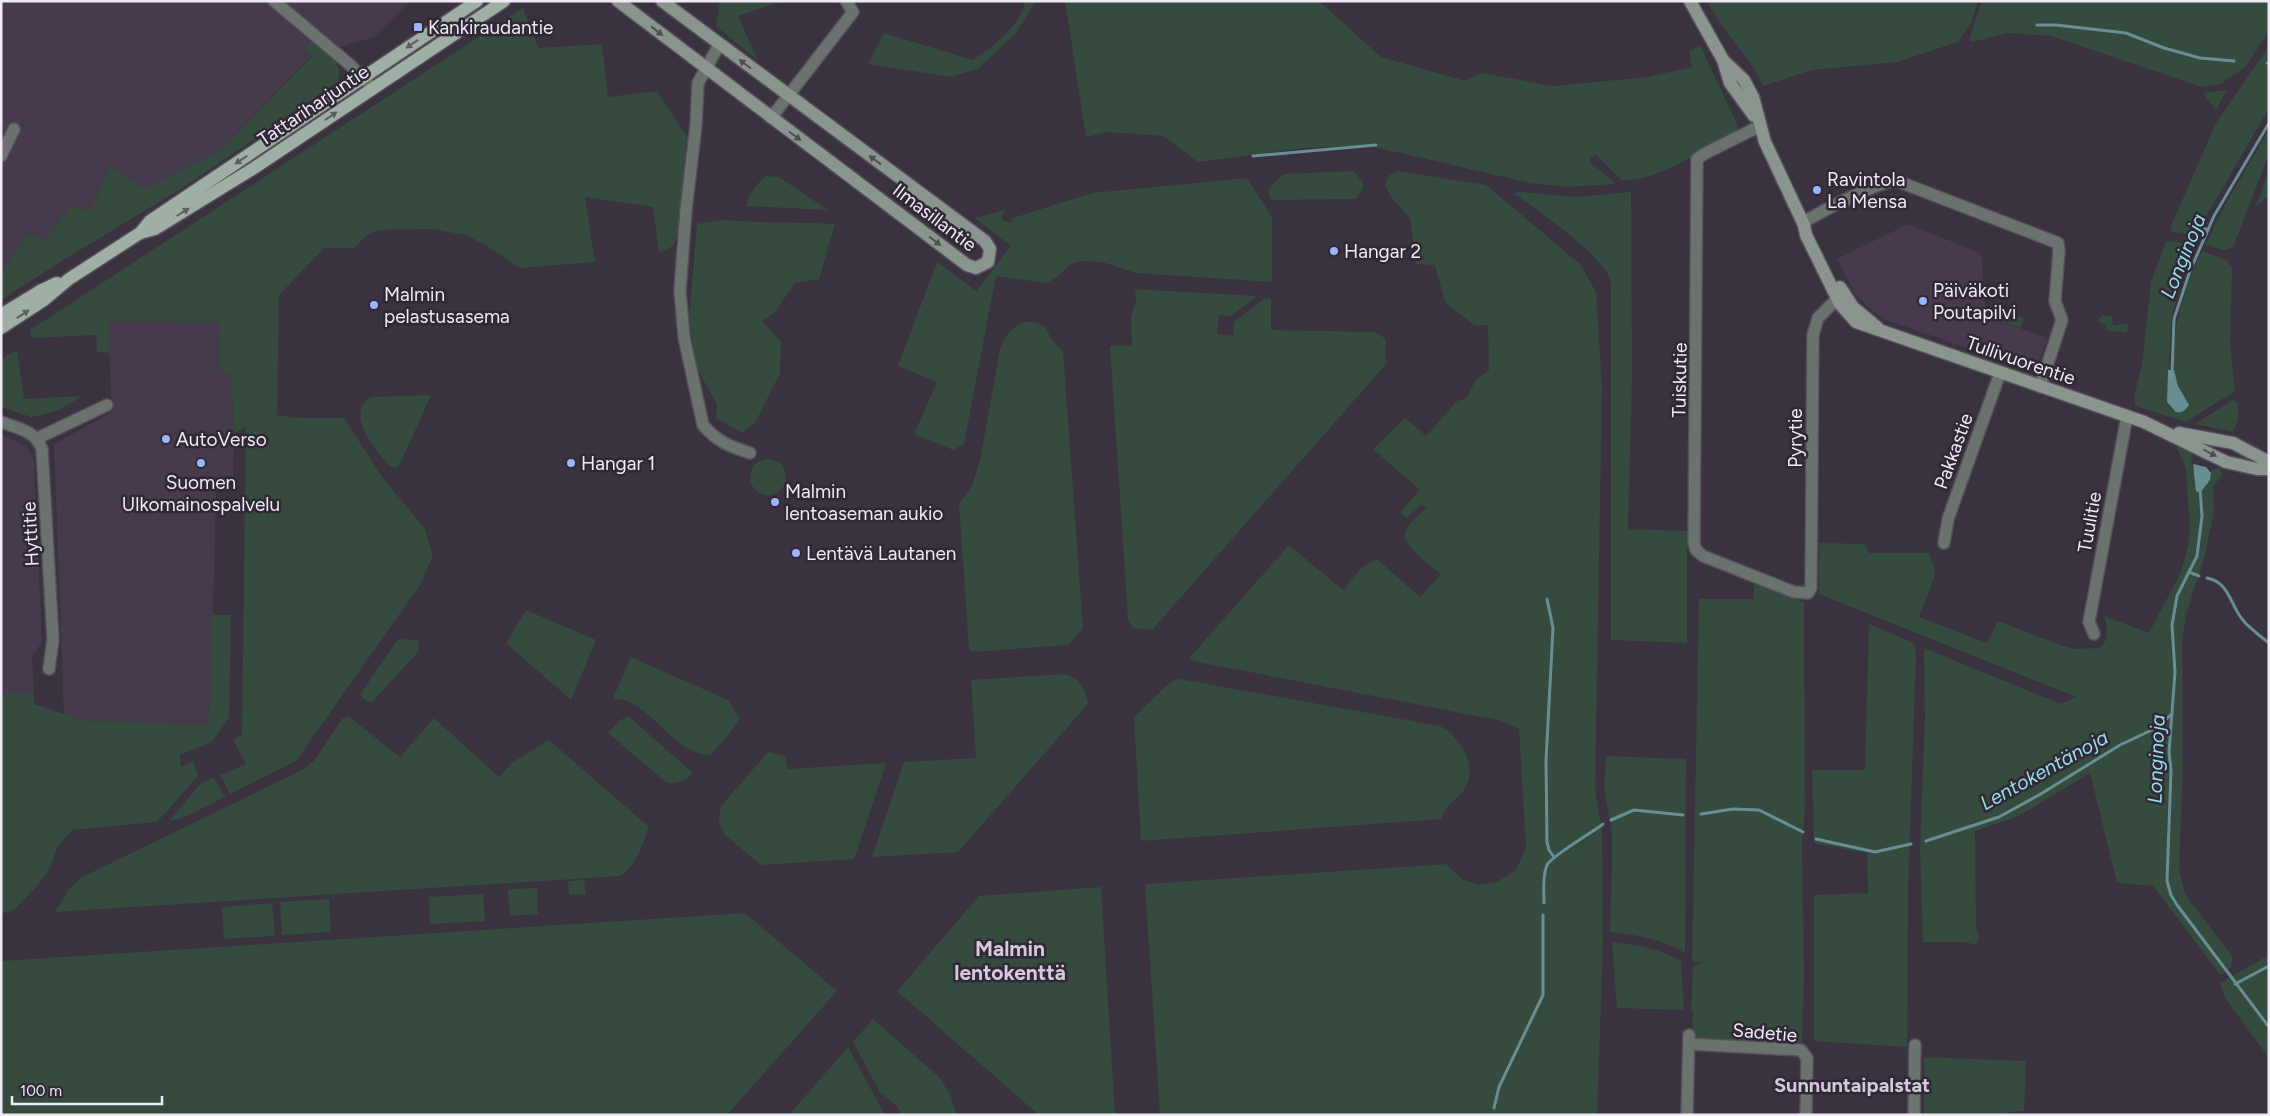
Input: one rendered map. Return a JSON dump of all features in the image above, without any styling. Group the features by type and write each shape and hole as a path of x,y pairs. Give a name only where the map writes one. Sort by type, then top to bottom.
{"main road":[{"name":"Tattariharjuntie","path":"140,233 150,221 477,1"},
{"name":"Tattariharjuntie","path":"1,315 40,291 69,278 140,233 155,229 254,168 504,1"},
{"name":"Ilmasillantie","path":"618,1 967,265 980,267 988,262 990,249 985,241 662,1"},
{"name":"Tullivuorentie","path":"1690,1 1723,60 1730,83 1760,126 1765,142 1804,224 1806,235 1856,322 2166,431"},
{"name":"Tattariharjuntie","path":"1,328 44,300 69,278"},
{"path":"2166,431 2232,443 2269,462"},
{"path":"2166,431 2226,462 2257,469 2269,469"}],"street":[{"path":"274,1 364,78 373,88"},
{"path":"771,118 853,12 846,1"},
{"path":"719,44 698,83 696,125 682,258 681,312 684,337 704,425 712,436 750,453"},
{"name":"Tuiskutie","path":"1760,126 1706,153 1698,159 1694,543 1696,550 1703,556 1794,592 1808,593"},
{"path":"1,156 14,129"},
{"path":"1804,224 1873,188 1893,181 2058,243 2056,301 2062,320 2040,386"},
{"name":"Pyrytie","path":"1808,593 1811,588 1813,335 1818,318 1840,296"},
{"name":"Pakkastie","path":"1944,543 1948,519 2000,373"},
{"path":"1,422 38,438 107,405"},
{"name":"Tuulitie","path":"2094,634 2089,622 2127,416"},
{"name":"Hyttitie","path":"38,438 42,449 53,639 49,668"},
{"name":"Sadetie","path":"1687,1115 1689,1039 1801,1050 1807,1058 1806,1115"},
{"path":"1914,1115 1915,1045"}],"shaded area":[{"path":"1,1 410,1 374,37 312,55 218,152 145,190 110,167 90,211 70,207 45,240 28,234 1,274"},
{"path":"720,1 782,1 738,16 758,61 716,26"},
{"path":"1025,1 1036,1 1016,33 979,68 951,77 868,64 884,33 973,60 1005,35 1019,18"},
{"path":"1065,1 1319,1 1381,57 1465,81 1481,73 1554,86 1647,77 1692,67 1689,51 1700,45 1737,124 1737,131 1680,163 1650,176 1635,179 1621,180 1596,155 1590,158 1590,162 1616,184 1568,187 1530,183 1366,145 1304,148 1198,162 1163,136 1108,132 1086,137"},
{"path":"1707,1 1978,1 1972,21 1958,42 1897,62 1812,70 1763,86 1757,74 1720,23"},
{"path":"1982,1 2269,1 2269,31 2246,66 2221,84 2202,87 2051,36 2008,33 1972,42 1969,40"},
{"path":"523,8 538,48 602,44 608,97 657,91 687,136 678,236 673,246 659,253 653,207 585,197 595,262 520,268 484,244 465,235 433,229 379,230 368,234 354,248 324,248 279,295 277,415 299,418 344,418 383,478 425,529 433,556 420,585 296,761 230,794 220,775 246,764 233,740 242,735 246,427 234,434 231,375 220,369 219,322 119,321 109,324 109,353 97,352 96,335 31,338 30,330"},
{"path":"313,40 336,63 339,75 338,82 179,190 1,300 1,274 28,234 45,240 70,207 90,211 110,167 145,189 218,152 312,56 305,48"},
{"path":"2269,46 2269,108 2210,210 2193,235 2172,232 2170,228 2216,123"},
{"path":"2227,90 2216,110 2204,94 2204,93"},
{"path":"2269,129 2269,154 2233,247 2224,250 2206,244 2220,214"},
{"path":"2269,170 2269,196 2256,206"},
{"path":"1353,171 1363,182 1363,189 1356,199 1271,200 1268,190 1283,174"},
{"path":"1399,171 1486,185 1580,264 1596,292 1602,387 1595,788 1602,830 1603,945 1597,1115 1160,1115 1145,884 1446,864 1462,879 1479,885 1497,882 1516,870 1526,847 1519,729 1498,720 1193,661 1190,657 1289,545 1343,590 1363,567 1372,561 1378,560 1420,597 1441,574 1413,550 1405,538 1408,526 1426,508 1422,504 1407,518 1400,512 1420,490 1373,449 1405,418 1426,436 1457,401 1466,398 1476,380 1489,370 1488,325 1475,326 1445,302 1435,265 1416,264 1410,218 1392,198 1385,186 1388,176"},
{"path":"766,176 779,177 828,210 746,206 753,190"},
{"path":"1247,178 1272,217 1272,282 1136,273 1102,262 1083,261 1071,264 1054,279 1046,283 996,276 964,444 953,450 914,434 937,382 898,366 937,262 976,291 1011,246 975,218 1005,210 1001,219 1010,223 1013,218 1092,193"},
{"path":"1522,192 1576,197 1631,192 1632,378 1628,529 1687,531 1687,643 1611,640 1611,281 1605,270 1582,246 1514,193"},
{"path":"721,220 835,224 819,279 795,283 775,312 762,321 781,342 780,373 755,423 742,433 716,418 717,404 697,369 689,320 697,224"},
{"name":"Päiväkoti Poutapilvi","path":"1908,224 1978,252 1982,258 1983,294 1986,308 1993,319 2048,338 2036,368 2031,370 1886,320 1869,308 1855,294 1837,259"},
{"path":"2166,241 2178,242 2193,247 2172,314 2167,402 2188,406 2175,375 2174,340 2185,293 2202,251 2226,260 2232,267 2230,342 2235,391 2186,422 2135,406 2134,396 2142,365 2151,282"},
{"path":"1135,289 1257,296 1231,316 1219,315 1217,334 1233,336 1234,322 1265,298 1271,299 1271,330 1375,332 1386,339 1385,353 1387,363 1152,630 1133,628 1128,619 1110,346 1132,345 1131,317 1136,301"},
{"path":"2001,315 2024,317 2021,328 2000,321"},
{"path":"2102,315 2112,316 2113,325 2128,324 2127,333 2106,330 2106,324 2099,323"},
{"path":"119,321 219,322 220,369 231,375 234,434 233,477 216,492 211,699 205,725 83,720 64,714 54,444 112,412 108,324"},
{"path":"1024,322 1033,322 1044,326 1056,345 1063,351 1083,629 1068,645 972,652 969,649 959,504 972,487 981,455 1000,349 1009,333"},
{"path":"17,350 24,399 83,396 57,411 31,417 1,407 1,359"},
{"path":"2168,370 2174,370 2178,386 2189,405 2182,412 2176,412 2167,402"},
{"path":"431,395 400,464 398,467 391,467 365,433 360,413 363,404 371,397"},
{"path":"2233,400 2238,403 2238,410 2237,422 2233,432 2195,424"},
{"path":"1,435 26,446 34,460 42,642 32,656 34,694 1,694"},
{"path":"2176,445 2191,453 2193,472 2210,480 2211,470 2218,468 2222,472 2221,477 2213,486 2214,512 2205,555 2186,615 2182,643 2183,763 2179,870 2184,890 2189,900 2233,957 2231,967 2220,975 2153,886 2117,883 2090,773 2019,816 1975,831 1976,928 1979,939 1975,945 1966,942 1923,942 1920,847 1925,717 1924,648 2061,704 2076,697 1819,594 1819,543 1864,544 1869,553 1929,553 1935,569 1934,578 1919,617 1987,643 1998,621 2063,646 2076,649 2099,648 2103,645 2107,634 2104,616 2149,633 2181,572 2190,530 2186,469"},
{"path":"768,459 775,460 781,464 785,470 785,484 781,490 775,494 768,495 761,494 755,490 751,484 750,477 751,470 755,464 761,460"},
{"path":"2193,464 2206,467 2211,473 2210,480 2200,493 2196,491"},
{"path":"1754,584 1804,602 1805,809 1802,847 1804,972 1802,1044 1696,1042 1692,1037 1693,967 1702,962 1692,962 1699,599 1754,599"},
{"path":"526,610 596,640 571,700 506,643"},
{"path":"212,615 231,615 229,718 212,742 180,755 181,767 193,761 198,776 157,822 72,830 58,846 49,870 39,884 14,910 1,914 1,694 34,694 34,704 83,720 205,725 211,699"},
{"path":"1869,624 1915,645 1916,656 1908,891 1907,1047 1814,1041 1814,895 1868,893 1867,853 1814,843 1812,770 1865,770"},
{"path":"398,639 417,640 419,643 418,652 371,703 362,698 361,693"},
{"path":"631,657 728,700 740,719 727,737 710,755 698,753 685,746 636,705 625,700 614,700"},
{"path":"1069,675 1081,684 1088,704 958,852 872,857 904,762 976,758 971,680"},
{"path":"1180,679 1440,726 1454,737 1465,753 1469,762 1469,779 1465,788 1446,810 1442,819 1141,841 1134,717 1173,680"},
{"path":"348,716 400,757 434,718 499,777 513,762 549,740 649,827 635,861 620,876 55,912 69,889 82,877 300,771 314,761 342,719"},
{"path":"628,716 693,773 681,781 667,783 608,733 619,721"},
{"path":"768,752 785,756 788,769 886,763 854,859 761,865 725,835 719,823 721,806"},
{"path":"1606,756 1686,759 1685,953 1649,938 1610,932 1612,833 1604,788"},
{"path":"214,778 225,797 185,817 169,821 201,783"},
{"path":"584,880 586,894 569,895 568,881"},
{"path":"1101,887 1115,1115 1039,1115 897,991 979,896"},
{"path":"537,888 538,914 510,916 508,889"},
{"path":"483,894 485,921 430,924 429,897"},
{"path":"329,899 331,932 282,935 280,902"},
{"path":"272,903 275,936 224,939 222,907"},
{"path":"745,913 837,991 727,1115 1,1115 1,961"},
{"path":"1612,942 1647,948 1681,961 1684,1010 1617,1008"},
{"path":"2269,955 2269,1058 2225,998 2220,983"},
{"path":"873,1019 939,1077 950,1094 957,1115 902,1115 897,1106 880,1092 853,1042"},
{"path":"848,1047 885,1115 789,1115"},
{"path":"1924,1057 2026,1061 2024,1111 2008,1112 2003,1115 1924,1115"}],"waterway":[{"path":"2037,25 2056,25 2126,33 2164,48 2200,58 2234,61"},
{"name":"Longinoja","path":"2172,373 2174,319 2190,271 2214,216 2269,123"},
{"path":"1253,156 1376,145"},
{"path":"2200,227 2208,230"},
{"name":"Longinoja","path":"2200,489 2202,516 2197,556 2177,596 2172,625 2175,672 2169,752 2171,771 2167,881 2171,895 2177,905 2269,1027"},
{"path":"2189,572 2199,576"},
{"path":"2207,578 2214,580 2225,589 2242,619 2269,643"},
{"path":"1547,599 1553,628 1546,761 1547,842 1549,850 1554,857"},
{"name":"Lentokentänoja","path":"1926,841 1999,817 2039,795 2120,745 2154,729 2172,714"},
{"name":"Lentokentänoja","path":"1701,814 1733,809 1759,810 1803,832"},
{"name":"Lentokentänoja","path":"1611,820 1634,810 1683,815"},
{"name":"Lentokentänoja","path":"1544,903 1544,879 1547,865 1563,851 1603,824"},
{"name":"Lentokentänoja","path":"1816,839 1875,852 1911,844"},
{"name":"Lentokentänoja","path":"1494,1108 1499,1087 1543,995 1543,915"},
{"path":"2235,984 2269,966"}],"place":[{"name":"Kankiraudantie","path":"418,27"},
{"name":"Ravintola La Mensa","path":"1817,190"},
{"name":"Hangar 2","path":"1334,251"},
{"name":"Päiväkoti Poutapilvi","path":"1923,301"},
{"name":"Malmin pelastusasema","path":"374,305"},
{"name":"AutoVerso","path":"166,439"},
{"name":"Suomen Ulkomainospalvelu","path":"201,463"},
{"name":"Hangar 1","path":"571,463"},
{"name":"Malmin lentoaseman aukio","path":"775,502"},
{"name":"Lentävä Lautanen","path":"796,553"}],"district":[{"name":"Malmin lentokenttä","path":"1010,961"},
{"name":"Sunnuntaipalstat","path":"1852,1085"}]}
